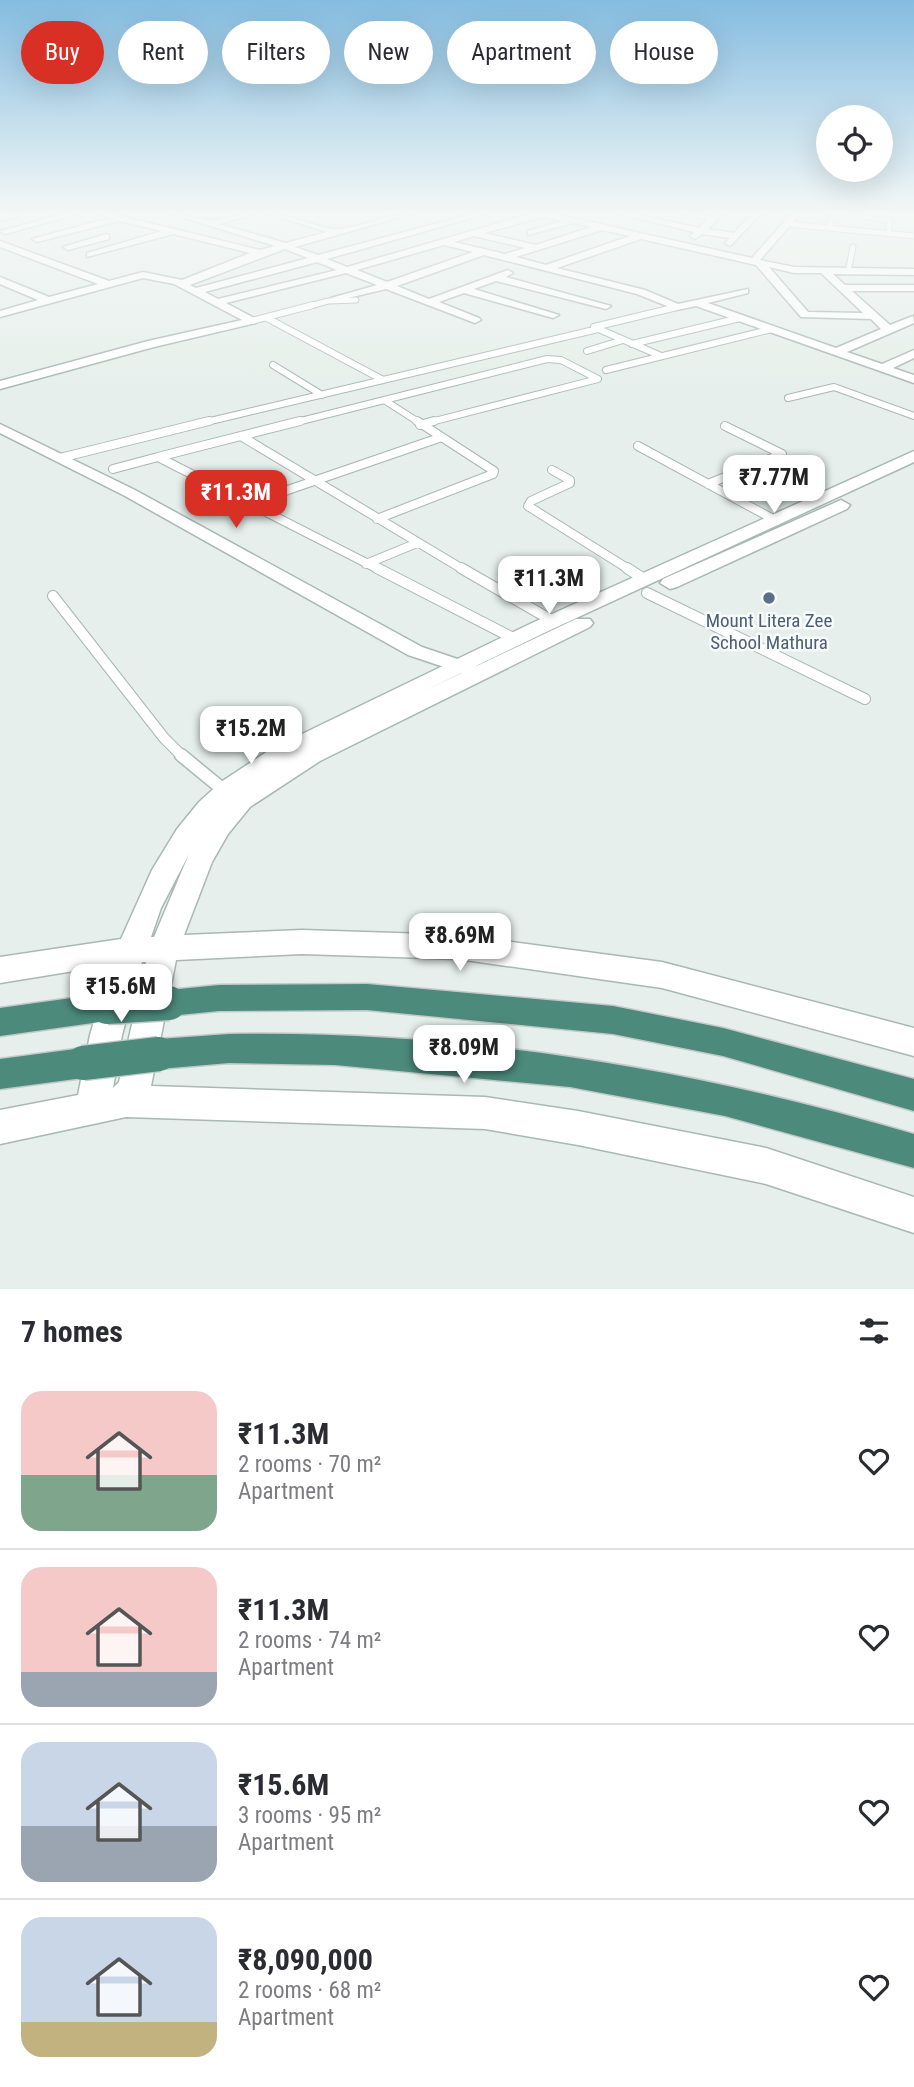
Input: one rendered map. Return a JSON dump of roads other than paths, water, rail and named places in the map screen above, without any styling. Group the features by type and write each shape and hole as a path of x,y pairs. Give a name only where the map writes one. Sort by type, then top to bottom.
{"highway":[{"path":"0,1022 107,1007 219,998 367,997 612,1020 723,1042 914,1095"},
{"path":"0,1074 202,1049 353,1049 536,1067 697,1093 846,1130 914,1151"}],"street":[{"path":"81,274 107,284"},
{"path":"181,284 206,274"},
{"path":"197,291 259,274"},
{"path":"218,302 330,274"},
{"path":"359,274 475,320"},
{"path":"335,300 420,274"},
{"path":"430,302 506,274"},
{"path":"570,274 641,292 677,307 744,292"},
{"path":"767,274 805,315 871,316"},
{"path":"827,274 888,330"},
{"path":"0,314 143,275 181,284 252,321"},
{"path":"496,278 606,306"},
{"path":"0,280 48,301"},
{"path":"841,288 914,288"},
{"path":"464,290 553,315"},
{"path":"697,303 914,379"},
{"path":"836,352 913,319"},
{"path":"0,385 152,344 252,321"},
{"path":"881,368 914,354"},
{"path":"0,428 176,518 415,651 484,673"},
{"path":"0,447 23,439"},
{"path":"93,1109 95,1088 120,985 160,881 178,846 206,811 242,778 277,756 553,621 799,526 914,456"},
{"path":"126,1101 134,1087 164,949 199,860 219,827 241,801 312,755 484,673 775,520 873,482 914,470"},
{"path":"0,970 132,950 302,942 458,947 662,975 914,1042"},
{"path":"0,1128 126,1101 485,1113 578,1128 766,1166 914,1215"}],"lane":[{"path":"252,321 335,300 356,300"},
{"path":"662,356 594,326 677,307"},
{"path":"267,318 383,380"},
{"path":"632,344 740,318"},
{"path":"60,458 598,329"},
{"path":"606,370 772,329"},
{"path":"587,351 624,340"},
{"path":"113,470 550,358 561,359 598,379 420,425"},
{"path":"273,365 322,395"},
{"path":"788,398 834,387 914,416"},
{"path":"377,519 493,474 491,468 439,438 384,400"},
{"path":"708,485 782,454 725,426"},
{"path":"241,436 312,481 553,621"},
{"path":"250,503 439,438"},
{"path":"638,446 775,520"},
{"path":"158,457 515,639"},
{"path":"552,470 570,483 531,501 528,506 646,586 865,699"},
{"path":"366,564 417,543"},
{"path":"53,596 164,738 194,768 226,792"}],"place":[{"name":"Mount Litera Zee School Mathura","path":"769,598"}]}
